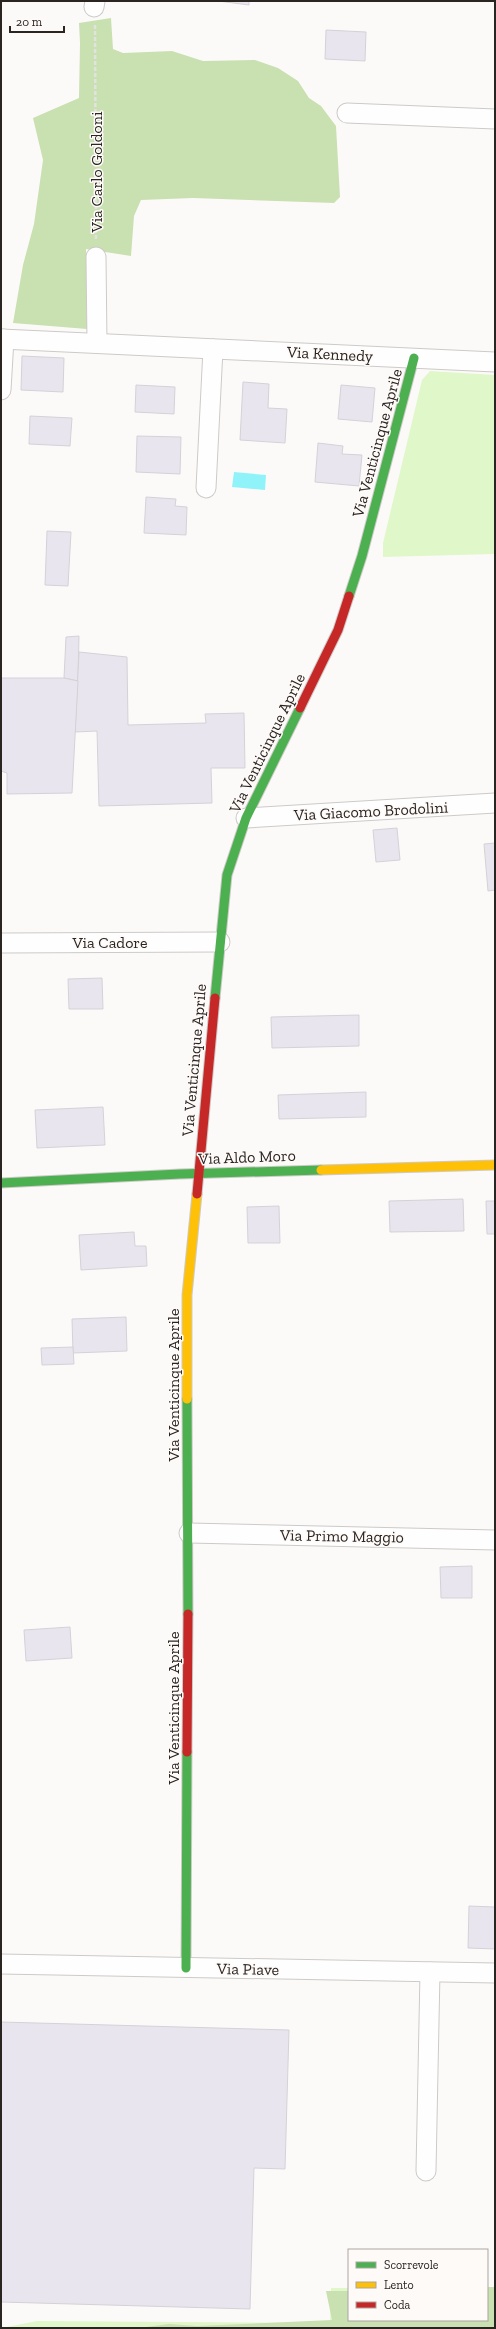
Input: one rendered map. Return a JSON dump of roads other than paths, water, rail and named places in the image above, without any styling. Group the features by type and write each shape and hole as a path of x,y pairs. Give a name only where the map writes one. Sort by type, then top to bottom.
{"street":[{"path":"347,113 495,119"},
{"path":"96,258 97,343"},
{"name":"Via Kennedy","path":"1,390 3,339 495,362"},
{"path":"206,488 213,348"},
{"name":"Via Venticinque Aprile","path":"186,1968 189,1533 186,1345 188,1295 198,1173 227,875 246,818 338,630 362,556 414,358"},
{"name":"Via Giacomo Brodolini","path":"246,818 495,803"},
{"name":"Via Cadore","path":"1,943 220,942"},
{"name":"Via Aldo Moro","path":"1,1183 198,1173 495,1165"},
{"name":"Via Primo Maggio","path":"189,1533 495,1540"},
{"name":"Via Piave","path":"1,1964 495,1973"},
{"path":"426,2171 430,1972"}],"water":[{"path":"234,472 266,475 265,490 232,487"}]}
